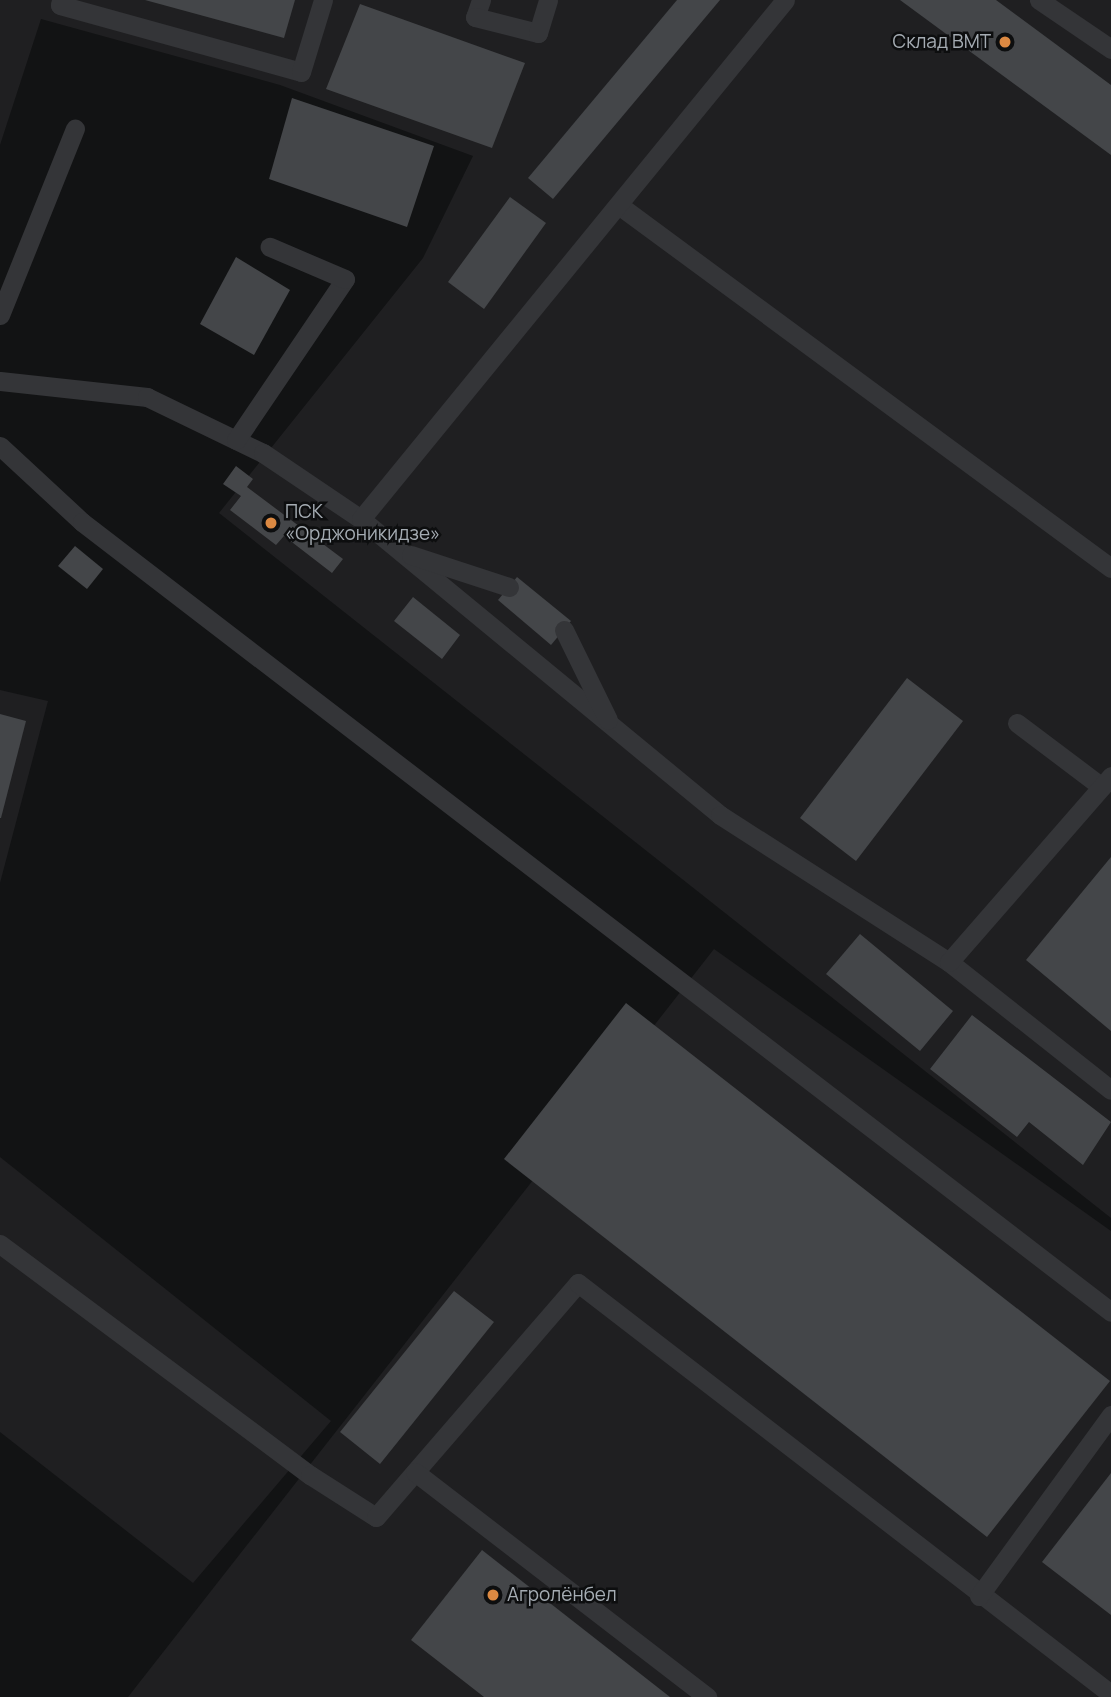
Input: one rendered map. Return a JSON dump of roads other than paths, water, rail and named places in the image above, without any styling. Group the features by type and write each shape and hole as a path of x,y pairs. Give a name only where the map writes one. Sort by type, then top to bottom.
{"lane":[{"path":"61,0 60,5 301,72 324,0"},
{"path":"481,0 475,17 538,33 548,0"},
{"path":"361,519 620,206 785,0"},
{"path":"1039,0 1111,49"},
{"path":"0,315 75,128"},
{"path":"620,206 1111,568"},
{"path":"236,440 345,279 270,247"},
{"path":"0,381 147,397 236,440 361,519 720,815 949,962 1111,1090"},
{"path":"0,446 82,522 1111,1312"},
{"path":"400,551 509,587"},
{"path":"564,630 611,726"},
{"path":"949,962 1107,782 1017,723"},
{"path":"0,1244 310,1475 376,1517 578,1283 979,1595 1111,1694"},
{"path":"979,1595 1111,1415"},
{"path":"415,1472 707,1697"}],"place":[{"name":"Склад BMT","path":"1005,42"},
{"name":"ПСК «Орджоникидзе»","path":"271,523"},
{"name":"Агролёнбел","path":"493,1595"}]}
